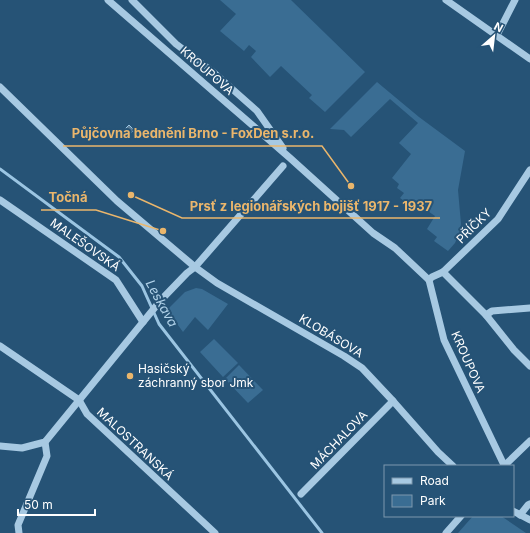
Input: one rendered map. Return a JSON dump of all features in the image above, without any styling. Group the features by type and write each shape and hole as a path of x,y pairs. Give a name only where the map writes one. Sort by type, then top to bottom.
{"street":[{"name":"KROUPOVA","path":"108,0 290,158 373,233 395,248 429,280 444,340 504,465"},
{"name":"KROUPOVA","path":"132,0 176,44 213,72 257,111 290,158"},
{"path":"446,0 530,59"},
{"path":"497,35 515,0"},
{"name":"KLOBÁSOVA","path":"0,87 117,201 194,267 217,283 344,356 362,368 438,452 452,465"},
{"path":"0,446 22,448 45,442 157,305 186,273 194,267 283,166"},
{"name":"PŘÍČKY","path":"429,280 443,272 498,219 530,170"},
{"name":"MALEŠOVSKÁ","path":"0,200 116,280 145,320"},
{"path":"443,272 486,316 514,350 530,366"},
{"path":"486,316 492,311 530,308"},
{"name":"MALOSTRANSKÁ","path":"0,346 79,400 87,414 215,533"},
{"name":"MÁCHALOVA","path":"301,494 393,401"},
{"path":"505,465 530,441"},
{"path":"19,533 18,525 47,456 45,442"},
{"path":"520,515 530,504"},
{"path":"514,512 530,520"},
{"path":"446,533 460,517"}],"green space":[{"path":"220,0 291,0 365,72 325,112 309,98 312,95 281,66 270,77 251,57 256,51 249,45 244,51 220,31 236,14"},
{"path":"377,82 419,117 465,151 458,190 461,224 460,231 455,243 448,251 434,241 437,237 427,229 435,216 422,207 419,211 400,198 404,193 397,188 399,184 392,178 411,154 399,143 418,123 390,99 351,137 344,130 330,129"},
{"path":"196,288 202,289 228,304 208,330 195,317 183,332 167,310 185,292"},
{"path":"214,339 238,363 223,377 200,352"},
{"path":"239,365 263,390 248,403 225,379"},
{"path":"472,517 502,517 526,533 458,533"}],"shaded area":[{"path":"129,125 134,130 125,139 120,134"}],"waterway":[{"name":"Leskava","path":"0,169 119,257 142,286 159,324 322,533"}],"place":[{"name":"Půjčovna bednění Brno - FoxDen s.r.o.","path":"351,186"},
{"name":"Prsť z legionářských bojišť 1917 - 1937","path":"131,195"},
{"name":"Točná","path":"163,231"},
{"name":"Hasičský záchranný sbor Jmk","path":"130,376"}]}
